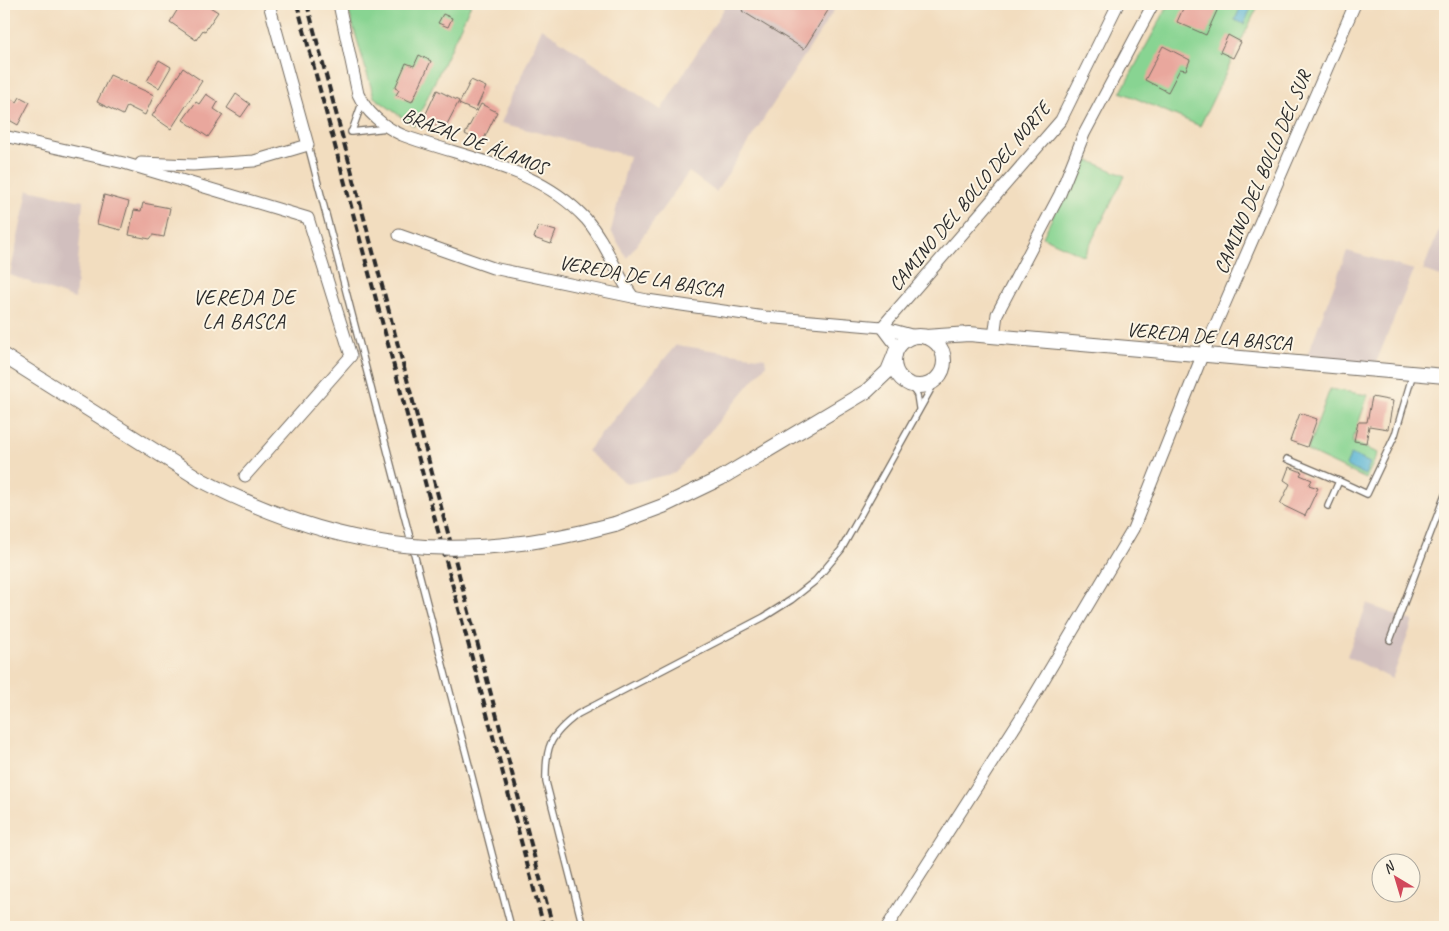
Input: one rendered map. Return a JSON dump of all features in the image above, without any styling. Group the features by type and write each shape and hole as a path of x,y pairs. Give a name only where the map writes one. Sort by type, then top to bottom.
{"street":[{"path":"124,163 193,165 254,162 308,145 269,4"},
{"name":"BRAZAL DE ÁLAMOS","path":"339,4 358,94 362,103 388,128 424,144 466,155 537,180 585,218 602,240 620,278 633,297"},
{"name":"CAMINO DEL BOLLO DEL NORTE","path":"882,327 1061,120 1118,4"},
{"path":"994,336 997,314 1060,194 1084,134 1154,4"},
{"name":"CAMINO DEL BOLLO DEL SUR","path":"887,927 1027,708 1133,530 1202,356 1355,4"},
{"path":"4,136 124,163 308,218 351,356 245,476"},
{"name":"VEREDA DE LA BASCA","path":"399,235 493,268 633,297 765,317 882,327 920,337 969,334 1445,376"},
{"path":"882,327 890,335 896,351 894,368 897,375 909,385"},
{"path":"4,356 201,480 236,498 294,522 353,537 418,547 450,549 513,545 563,537 615,524 663,506 721,478 867,392 888,385 926,386 936,380 942,371 944,361 954,344 969,334"},
{"path":"867,392 888,371 902,342 920,337 938,346 944,361"}],"lane":[{"path":"362,103 351,131 388,128"},
{"path":"308,145 511,927"},
{"path":"1286,459 1367,494 1394,435 1413,373"},
{"path":"583,927 546,782 545,758 550,740 562,726 578,714 764,616 791,600 815,580 841,550 936,380"},
{"path":"909,385 917,395 919,408"},
{"path":"1328,506 1339,481"},
{"path":"1390,640 1445,495"}],"shaded area":[{"path":"727,4 838,4 716,192 689,172 627,258 611,231 629,156 501,123 542,28 661,110"},
{"path":"28,190 83,201 75,299 10,275"},
{"path":"1440,227 1445,229 1445,278 1423,270"},
{"path":"1347,251 1414,270 1375,365 1304,364"},
{"path":"676,345 765,358 766,365 675,473 627,484 587,451"},
{"path":"1367,604 1413,621 1392,679 1347,656"}],"green space":[{"path":"355,4 471,4 414,126 374,97 349,12"},
{"path":"1169,4 1259,4 1200,126 1121,92"},
{"path":"1081,157 1125,176 1084,256 1043,237"},
{"path":"1330,389 1368,395 1352,442 1378,453 1366,479 1307,451"}],"water":[{"path":"1242,4 1252,6 1244,24 1235,20"},
{"path":"1351,454 1370,463 1365,475 1346,466"}],"building":[{"path":"181,4 205,4 218,12 205,31 203,30 196,40 170,22"},
{"path":"392,4 406,4 403,9"},
{"path":"746,4 832,4 804,49 742,11"},
{"path":"1185,4 1220,4 1206,35 1177,22"},
{"path":"443,14 452,18 448,27 438,23"},
{"path":"1228,35 1241,42 1233,58 1220,52"},
{"path":"1163,46 1190,60 1186,70 1180,69 1168,92 1145,80"},
{"path":"419,55 431,61 412,102 396,95 399,90 395,88 406,63 414,66"},
{"path":"159,60 171,67 159,88 147,81"},
{"path":"183,68 202,81 171,129 152,116"},
{"path":"110,75 154,95 145,115 127,106 123,115 97,102"},
{"path":"471,80 486,87 475,111 459,104"},
{"path":"437,90 459,101 444,130 423,120"},
{"path":"206,94 218,102 214,109 223,115 208,137 183,120 196,102 199,104"},
{"path":"236,94 250,104 241,117 227,108"},
{"path":"20,97 30,102 18,125 4,117 4,108 9,98 17,102"},
{"path":"481,104 497,112 482,143 465,134"},
{"path":"104,195 129,202 121,230 97,224"},
{"path":"143,203 170,208 164,237 153,235 150,239 129,235 134,210 141,211"},
{"path":"538,226 556,231 551,244 534,238"},
{"path":"1372,397 1393,401 1388,429 1369,426 1366,443 1354,441 1358,422 1367,422"},
{"path":"1300,413 1317,419 1307,447 1290,441"},
{"path":"1289,467 1302,472 1300,475 1312,480 1309,485 1318,488 1305,516 1280,504 1290,484 1284,480"}],"railway":[{"path":"297,4 544,927"},
{"path":"307,4 553,927"}],"district":[{"name":"VEREDA DE LA BASCA","path":"244,309"}]}
